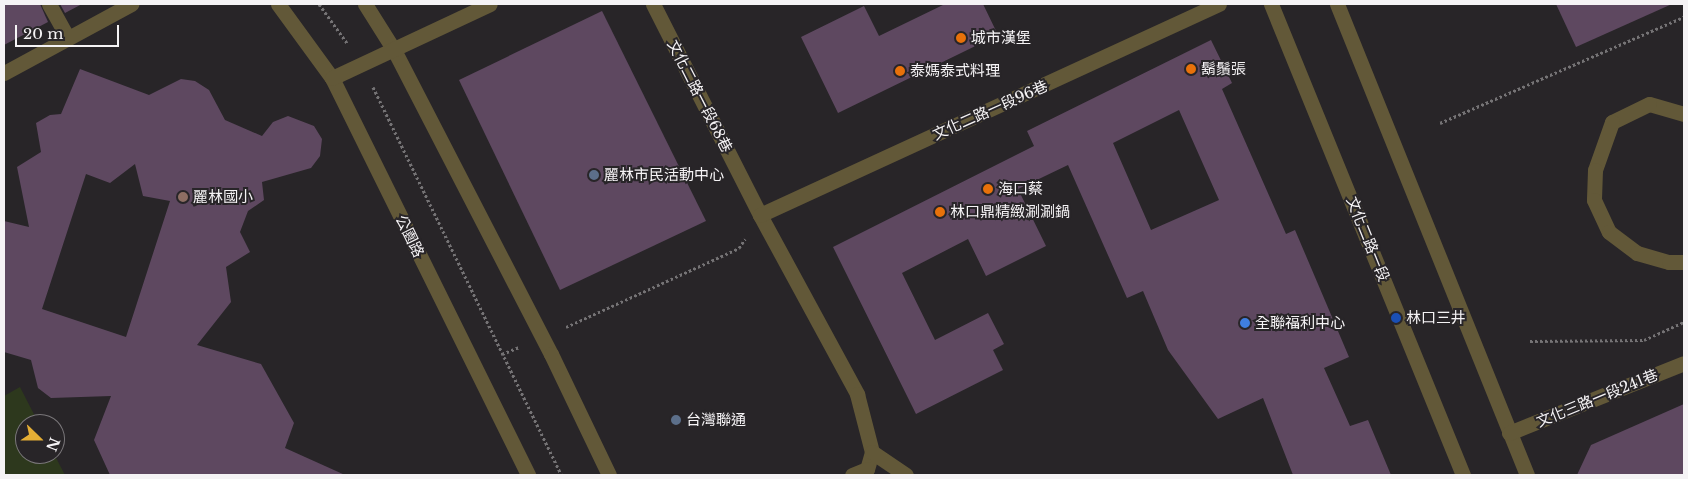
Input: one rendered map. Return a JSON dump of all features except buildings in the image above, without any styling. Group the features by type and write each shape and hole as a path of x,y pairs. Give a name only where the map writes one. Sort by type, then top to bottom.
{"street":[{"path":"49,4 68,38"},
{"path":"4,72 131,4"},
{"name":"公園路","path":"278,4 332,78 528,475"},
{"path":"365,4 394,50 542,337 609,475"},
{"path":"332,78 490,4"},
{"name":"文化二路一段68巷","path":"653,4 760,215 857,394 872,452"},
{"name":"文化二路一段96巷","path":"760,215 1219,4"},
{"name":"文化二路一段","path":"1271,4 1464,475"},
{"path":"1342,5 1527,475"},
{"path":"1684,114 1649,104 1612,122 1595,170 1594,200 1609,232 1637,253 1669,262 1684,262"},
{"name":"文化三路一段241巷","path":"1509,433 1684,363"},
{"path":"852,475 867,469 872,452 906,475"}],"path":[{"path":"319,4 362,64 561,475"},
{"path":"1440,123 1684,17"},
{"path":"474,365 542,337 739,248 760,215"},
{"path":"1530,341 1644,340 1684,322"}],"green space":[{"path":"20,387 34,414 15,414 15,464 59,464 65,475 4,475 4,396"}],"place":[{"name":"城市漢堡","path":"961,38"},
{"name":"鬍鬚張","path":"1191,69"},
{"name":"泰媽泰式料理","path":"900,71"},
{"name":"麗林市民活動中心","path":"594,175"},
{"name":"海口蔡","path":"988,189"},
{"name":"麗林國小","path":"183,197"},
{"name":"林口鼎精緻涮涮鍋","path":"940,212"},
{"name":"林口三井","path":"1396,318"},
{"name":"全聯福利中心","path":"1245,323"},
{"name":"台灣聯通","path":"676,420"}]}
